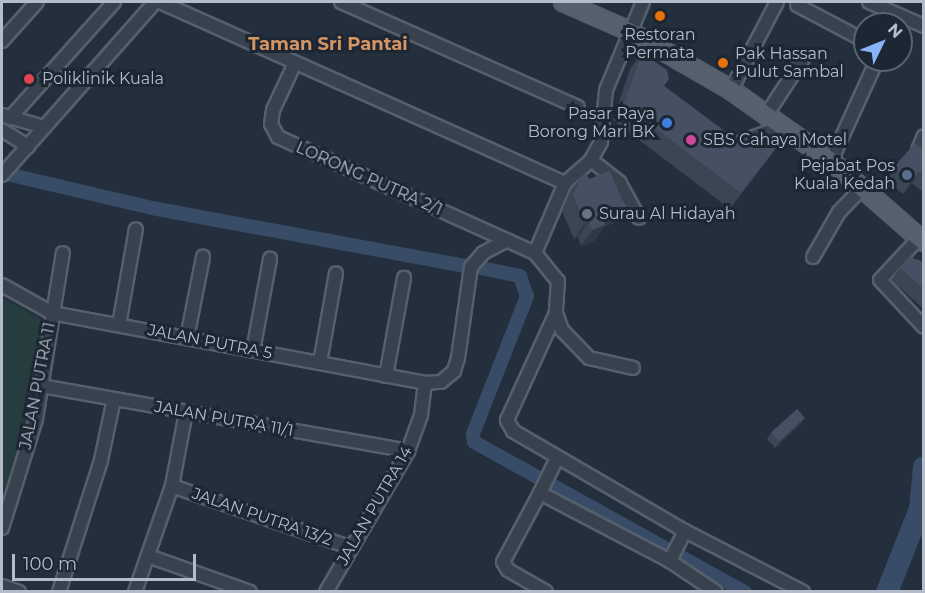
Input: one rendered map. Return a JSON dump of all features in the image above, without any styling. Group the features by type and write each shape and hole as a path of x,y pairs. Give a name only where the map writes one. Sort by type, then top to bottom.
{"main road":[{"path":"563,2 660,47 767,114 831,161 921,240"}],"street":[{"path":"2,41 37,2"},
{"path":"44,128 6,116 114,2"},
{"path":"2,175 155,2"},
{"path":"160,2 565,183"},
{"path":"342,2 578,107"},
{"path":"643,2 606,90 601,142 591,160 565,183 535,253 558,281 556,313 507,420 513,431 557,458 686,531 803,591"},
{"path":"730,90 777,2"},
{"path":"869,2 884,12"},
{"path":"797,5 853,35"},
{"path":"660,47 661,66"},
{"path":"767,114 804,57"},
{"name":"LORONG PUTRA 2/1","path":"295,63 273,110 271,124 278,137 535,253"},
{"path":"831,161 872,72"},
{"path":"716,137 730,145 784,126"},
{"path":"2,130 28,146"},
{"path":"918,150 924,136"},
{"path":"591,160 619,182 639,218"},
{"path":"813,257 839,212 862,188"},
{"path":"119,325 136,229"},
{"path":"425,383 441,382 454,371 471,267 483,253 507,240"},
{"path":"921,240 902,255 880,280 924,327"},
{"name":"JALAN PUTRA 11","path":"2,528 4,509 28,448 41,386 63,253"},
{"path":"902,255 916,267"},
{"path":"187,338 203,257"},
{"path":"254,351 270,259"},
{"path":"320,363 336,273"},
{"path":"386,375 404,278"},
{"name":"JALAN PUTRA 5","path":"2,285 52,313 425,383"},
{"path":"556,313 562,330 589,357 633,368"},
{"name":"JALAN PUTRA 14","path":"326,591 408,451 421,415 425,383"},
{"name":"JALAN PUTRA 11/1","path":"41,386 408,451"},
{"path":"59,591 100,460 114,399"},
{"path":"135,591 172,486 186,412"},
{"path":"546,591 508,570 503,562 557,458"},
{"path":"544,484 673,556 716,591"},
{"name":"JALAN PUTRA 13/2","path":"172,486 352,548"},
{"path":"673,556 686,531"},
{"path":"148,555 250,591"},
{"path":"2,586 19,591"}],"green space":[{"path":"2,297 44,321 28,413 8,488 2,491"}],"building":[{"path":"642,53 667,70 669,79 664,86 742,144 748,136 758,135 776,148 741,193 624,104"},
{"path":"915,143 924,151 924,174 920,171 911,182 894,167"},
{"path":"610,171 625,207 602,216 605,225 592,230 589,222 585,223 573,195 581,177 586,174 589,179"},
{"path":"910,257 924,262 924,289 900,268"},
{"path":"797,409 805,418 779,441 771,432"}],"waterway":[{"path":"7,174 152,208 466,266"},
{"path":"476,267 520,276 527,296 473,434 474,442 745,592"},
{"path":"887,592 920,509 924,467"}],"place":[{"name":"Restoran Permata","path":"660,16"},
{"name":"Pak Hassan Pulut Sambal","path":"723,63"},
{"name":"Poliklinik Kuala","path":"29,79"},
{"name":"Pasar Raya Borong Mari BK","path":"667,123"},
{"name":"SBS Cahaya Motel","path":"691,140"},
{"name":"Pejabat Pos Kuala Kedah","path":"907,175"},
{"name":"Surau Al Hidayah","path":"587,214"}],"district":[{"name":"Taman Sri Pantai","path":"328,44"}]}
